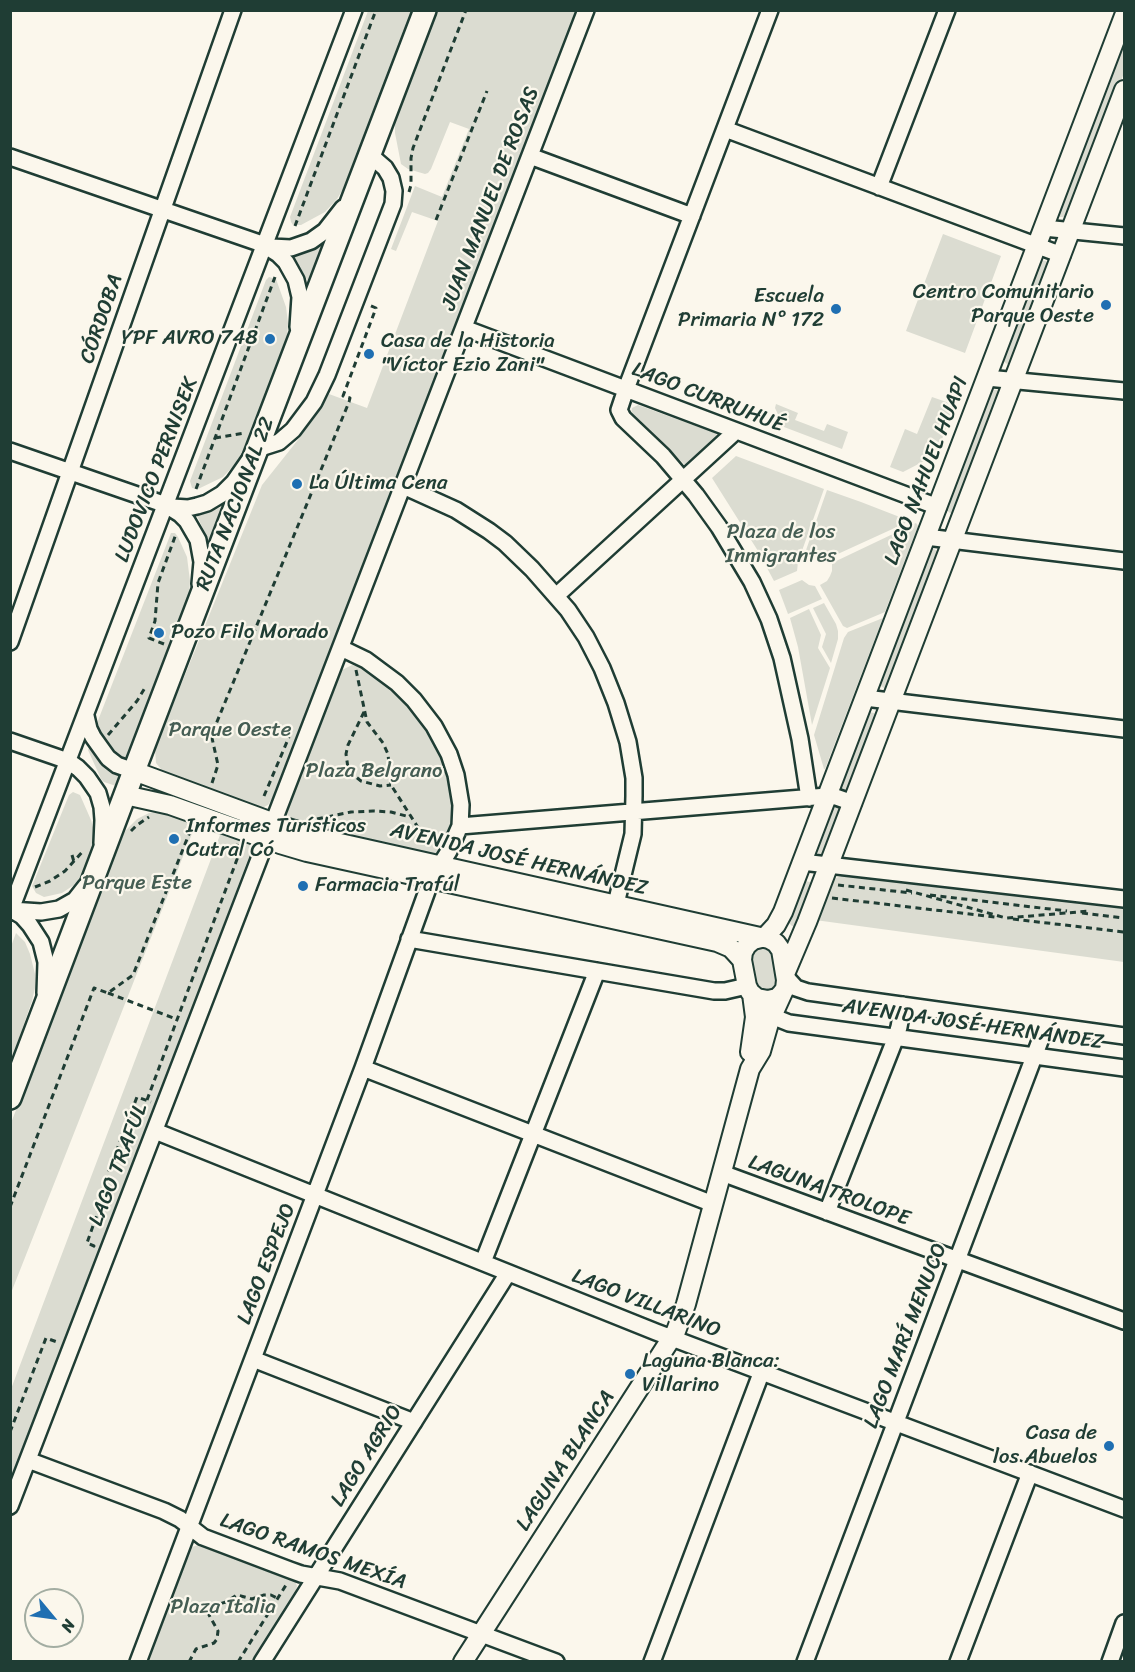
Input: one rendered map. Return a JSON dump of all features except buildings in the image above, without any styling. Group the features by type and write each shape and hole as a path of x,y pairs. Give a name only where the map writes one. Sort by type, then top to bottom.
{"highway":[{"name":"RUTA NACIONAL 22","path":"10,1098 45,1006 95,857 125,795 198,602 255,440 295,349 425,10"}],"main road":[{"name":"LAGO NAHUEL HUAPI","path":"762,938 781,917 802,862 818,797 865,698 1125,16"},
{"path":"785,980 779,947 774,941 762,938 753,940 743,952 742,960 751,992 762,1000 771,1000 779,996 807,922 834,872 853,803 1125,90"},
{"name":"AVENIDA JOSÉ HERNÁNDEZ","path":"134,771 331,841 614,912 722,943 735,951 742,960"},
{"name":"AVENIDA JOSÉ HERNÁNDEZ","path":"125,795 170,805 267,840 308,852 435,866"},
{"name":"AVENIDA JOSÉ HERNÁNDEZ","path":"614,912 762,938"},
{"name":"LAGUNA BLANCA","path":"463,1662 672,1338 686,1304 750,1069 761,1050 785,980"},
{"name":"LAGUNA BLANCA","path":"750,1069 750,1046 755,1017 751,992"}],"street":[{"name":"CÓRDOBA","path":"10,642 233,10"},
{"name":"LUDOVICO PERNISEK","path":"11,911 354,10"},
{"name":"JUAN MANUEL DE ROSAS","path":"267,840 586,10"},
{"path":"770,10 620,407 621,416 663,456 684,480 708,512 752,582 769,619 782,658 818,797"},
{"path":"879,187 947,10"},
{"path":"725,129 1062,255"},
{"path":"10,451 166,505 188,508 222,494 234,482 255,440 279,441 289,434 303,418 319,393 331,366 394,197 391,178 385,168 370,155"},
{"path":"530,156 692,216"},
{"path":"10,157 265,246 278,254 286,262 296,280 300,297 295,349"},
{"path":"265,246 291,248 316,237 333,222 357,188"},
{"path":"1044,228 1125,236"},
{"name":"LAGO CURRUHUÉ","path":"464,328 938,507"},
{"path":"987,378 1125,391"},
{"path":"556,596 736,431"},
{"path":"403,486 448,506 489,531 519,556 556,596 586,637 602,668 616,703 631,760 633,778 633,834 614,912"},
{"path":"166,505 184,517 198,540 202,562 198,602"},
{"path":"926,537 1125,561"},
{"path":"341,648 366,660 392,678 414,700 434,726 449,754 456,774 461,805 460,826 818,797 836,797 853,803"},
{"path":"865,698 1125,729"},
{"path":"86,716 93,737 108,758 117,765 134,771"},
{"path":"10,741 68,761 83,772 98,793 103,820 95,857 79,896 65,906 47,912 11,911"},
{"path":"91,782 107,791 125,795"},
{"name":"LAGO ESPEJO","path":"138,1662 363,1068 435,866 453,843 460,826"},
{"name":"LAGO TRAFÚL","path":"10,1506 267,840"},
{"path":"802,862 834,872 1125,899"},
{"path":"11,911 21,916 30,925 43,948 46,969 45,1006"},
{"path":"409,939 714,991 751,992"},
{"path":"483,1262 597,971"},
{"name":"AVENIDA JOSÉ HERNÁNDEZ","path":"785,980 804,992 1125,1036"},
{"name":"AVENIDA JOSÉ HERNÁNDEZ","path":"751,992 779,1019 789,1023 1125,1068"},
{"path":"826,1212 896,1037 903,1005"},
{"name":"LAGO MARÍ MENUCO","path":"805,1662 1046,1025"},
{"path":"363,1068 713,1204"},
{"name":"LAGO VILLARINO","path":"155,1131 672,1338 1125,1509"},
{"name":"LAGUNA TROLOPE","path":"722,1173 1125,1321"},
{"name":"LAGO AGRIO","path":"262,1662 508,1273"},
{"path":"253,1359 414,1422"},
{"path":"652,1662 762,1371"},
{"name":"LAGO RAMOS MEXÍA","path":"28,1460 164,1511 206,1538 301,1574 340,1581 556,1662"},
{"path":"958,1662 1030,1473"},
{"path":"1110,1662 1125,1623"}],"path":[{"path":"295,226 376,10"},
{"path":"407,196 411,185 413,148 466,10"},
{"path":"436,220 487,91"},
{"path":"196,489 275,277"},
{"path":"209,789 218,769 212,738 213,729 349,402 350,398 343,396 376,308 367,304"},
{"path":"215,438 255,440"},
{"path":"164,643 149,638 155,621 158,583 176,534"},
{"path":"363,670 354,668 370,728 386,749 391,785 412,818 435,866"},
{"path":"104,739 137,701 148,683"},
{"path":"364,711 348,746 346,754 348,768 361,780 380,786 391,785"},
{"path":"315,819 373,810 412,818"},
{"path":"108,993 133,975 194,822"},
{"path":"147,1100 239,855 235,853 240,839"},
{"path":"72,855 74,862"},
{"path":"32,888 55,878 74,862 95,857"},
{"path":"834,872 833,884 1125,918"},
{"path":"893,886 1006,918 1103,909"},
{"path":"827,897 1125,932"},
{"path":"10,1207 94,988 177,1020"},
{"path":"90,1256 94,1246 87,1243 108,1186 108,1173 137,1097 156,1103"},
{"path":"10,1432 46,1338 57,1342 61,1332"},
{"path":"238,1662 288,1580"},
{"path":"189,1662 196,1649 214,1643 218,1639 218,1631 208,1615 210,1609 215,1605 226,1602 239,1594 252,1599 264,1595 277,1598"}],"green space":[{"path":"368,11 412,11 343,189 325,212 301,225 293,225 290,217"},
{"name":"Parque Oeste","path":"436,11 577,11 272,799 268,805 260,809 165,774 156,763 155,749 262,485 301,436 329,394 367,408 438,221 412,212 396,251 391,249 415,186 442,197 469,129 450,122 428,173 408,169 401,164 395,121"},
{"path":"1124,31 1124,73 1071,213 1067,217 1060,217 1057,213"},
{"path":"943,234 1001,256 965,353 906,331"},
{"path":"322,247 308,281 292,255"},
{"path":"1041,260 1046,261 1049,265 1012,363 1007,364 1002,360"},
{"path":"269,277 276,279 286,307 287,340 283,356 241,458 223,477 198,489 192,488 190,481"},
{"path":"992,389 1001,393 955,513 950,513 945,509"},
{"path":"932,397 955,405 936,455 903,472 890,467 905,429 917,434"},
{"path":"776,404 798,413 795,420 824,431 827,424 848,432 842,449 784,427 775,408"},
{"path":"638,405 715,433 719,437 689,465 685,465 631,414 632,408"},
{"name":"Plaza de los Inmigrantes","path":"736,456 824,489 798,562 797,571 774,581 712,478"},
{"name":"Plaza de los Inmigrantes","path":"827,490 910,521 829,558 818,550 805,553"},
{"path":"223,507 209,541 196,514"},
{"name":"Plaza de los Inmigrantes","path":"916,523 918,526 885,612 847,628 843,626 820,585 830,576 832,563"},
{"path":"171,533 175,533 178,537 187,557 190,581 189,598 127,758 121,760 111,753 97,723"},
{"path":"929,549 940,553 887,688 884,688 878,684"},
{"name":"Plaza de los Inmigrantes","path":"802,580 815,586 822,599 788,614 779,590"},
{"path":"824,603 838,631 831,663 822,647 826,634 813,608"},
{"path":"809,609 821,635 818,648 830,668 812,725 798,647 790,618"},
{"name":"Plaza de los Inmigrantes","path":"883,618 824,769 814,735 844,638 848,632"},
{"name":"Plaza Belgrano","path":"352,665 365,668 384,681 414,710 428,729 439,750 451,786 454,807 453,821 437,854 426,856 296,823 288,817 288,807 338,678 342,670"},
{"path":"869,712 874,713 877,717 849,791 844,792 838,784"},
{"path":"90,746 121,772 116,786 101,779 88,750"},
{"path":"73,792 80,795 91,820 94,831 94,848 74,885 62,893 44,897 36,893 32,886 69,795"},
{"path":"833,805 838,806 841,810 823,856 821,856 815,851 829,808"},
{"name":"Parque Este","path":"162,812 251,843 252,849 11,1485 11,1389 220,835 195,826 11,1293 11,1123 119,841 137,819 149,813"},
{"path":"844,875 1124,907 1124,962 815,920 830,884 836,878"},
{"path":"805,881 813,885 797,927 792,926 787,921"},
{"path":"16,933 25,942 30,954 35,974 35,988 11,1061 10,949"},
{"path":"763,945 771,948 779,977 776,988 769,992 757,989 750,961 754,948"},
{"name":"Plaza Italia","path":"201,1544 290,1578 297,1586 295,1595 254,1661 147,1662 188,1553 192,1547"}],"place":[{"name":"Centro Comunitario Parque Oeste","path":"1106,305"},
{"name":"Escuela Primaria N° 172","path":"836,309"},
{"name":"YPF AVRO 748","path":"270,339"},
{"name":"Casa de la Historia \"Víctor Ezio Zani\"","path":"369,354"},
{"name":"La Última Cena","path":"297,484"},
{"name":"Pozo Filo Morado","path":"159,633"},
{"name":"Informes Turísticos Cutral Có","path":"174,839"},
{"name":"Farmacia Trafúl","path":"303,886"},
{"name":"Laguna Blanca: Villarino","path":"630,1374"},
{"name":"Casa de los Abuelos","path":"1109,1446"}]}
